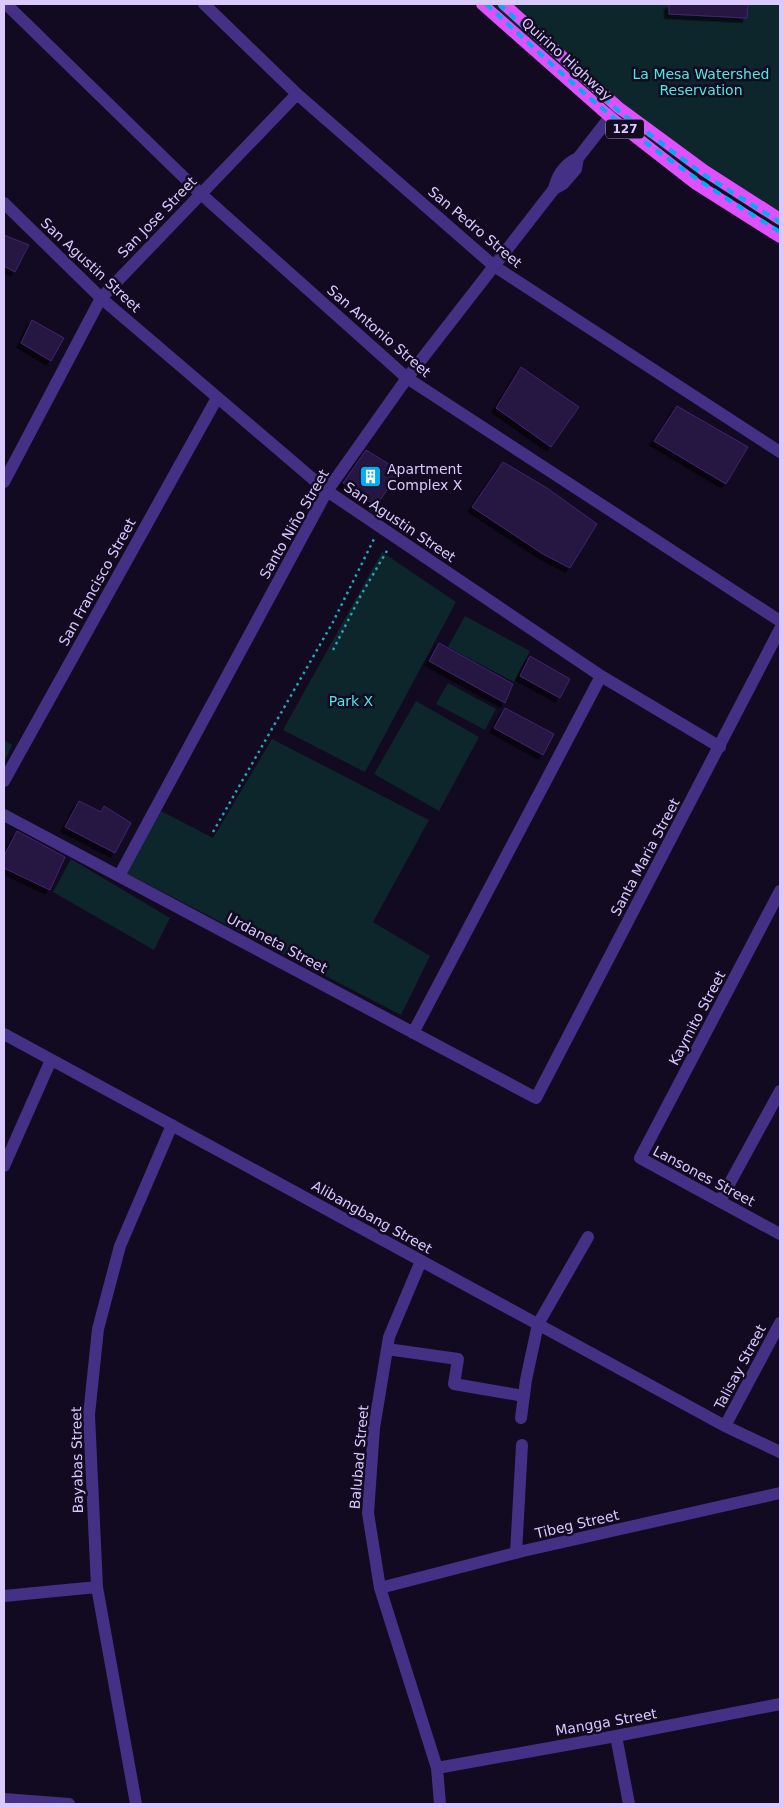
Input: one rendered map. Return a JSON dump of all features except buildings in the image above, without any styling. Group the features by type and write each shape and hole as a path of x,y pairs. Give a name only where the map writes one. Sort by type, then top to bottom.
{"main road":[{"name":"Quirino Highway","path":"482,4 614,112 696,184 780,237"},
{"name":"Quirino Highway","path":"504,4 614,112 780,219"}],"street":[{"name":"San Antonio Street","path":"6,4 201,194 407,378 780,621"},
{"name":"San Pedro Street","path":"204,4 297,94 494,266 780,452"},
{"name":"San Jose Street","path":"4,482 100,298 297,94"},
{"name":"Santo Niño Street","path":"119,876 327,491 407,378 554,189 556,179 568,163 578,158 614,112"},
{"name":"San Agustin Street","path":"4,203 100,298 327,491 601,676 720,747"},
{"name":"San Francisco Street","path":"4,781 217,398"},
{"name":"Santa Maria Street","path":"536,1098 780,629"},
{"path":"413,1033 601,676"},
{"name":"Urdaneta Street","path":"4,815 536,1098"},
{"name":"Kaymito Street","path":"640,1158 780,891"},
{"name":"Alibangbang Street","path":"4,1034 726,1426 780,1452"},
{"path":"4,1166 51,1060"},
{"path":"720,1201 780,1091"},
{"name":"Bayabas Street","path":"136,1804 97,1587 91,1492 89,1415 98,1329 120,1246 172,1125"},
{"name":"Lansones Street","path":"640,1158 780,1234"},
{"path":"521,1418 538,1324 588,1237"},
{"name":"Balubad Street","path":"421,1261 389,1337 374,1428 368,1513 380,1588 437,1768 440,1804"},
{"name":"Talisay Street","path":"726,1426 780,1323"},
{"path":"387,1349 458,1359 454,1384 524,1396"},
{"path":"516,1553 522,1446"},
{"name":"Tibeg Street","path":"380,1588 516,1553 780,1493"},
{"path":"4,1596 97,1587"},
{"name":"Mangga Street","path":"437,1768 780,1704"},
{"path":"616,1736 629,1804"},
{"path":"4,1799 69,1804"}],"path":[{"path":"213,832 333,622 380,527"},
{"path":"333,650 361,595 395,537"}],"green space":[{"name":"La Mesa Watershed Reservation","path":"492,4 780,4 780,227 697,173 617,115 569,75"},
{"name":"Park X","path":"382,552 456,602 365,772 283,730"},
{"path":"465,616 530,651 514,682 448,647"},
{"path":"448,683 496,709 485,730 436,704"},
{"path":"416,701 479,737 439,811 374,774"},
{"path":"272,739 429,820 373,922 430,956 401,1015 126,873 161,811 213,838"},
{"path":"4,740 12,745 4,763"},
{"path":"71,859 170,918 154,950 53,892"}],"railway":[{"path":"486,4 549,62 634,134 695,178 780,232"},
{"path":"499,4 620,112 703,174 780,222"}],"place":[{"name":"Apartment Complex X","path":"371,477"}]}
